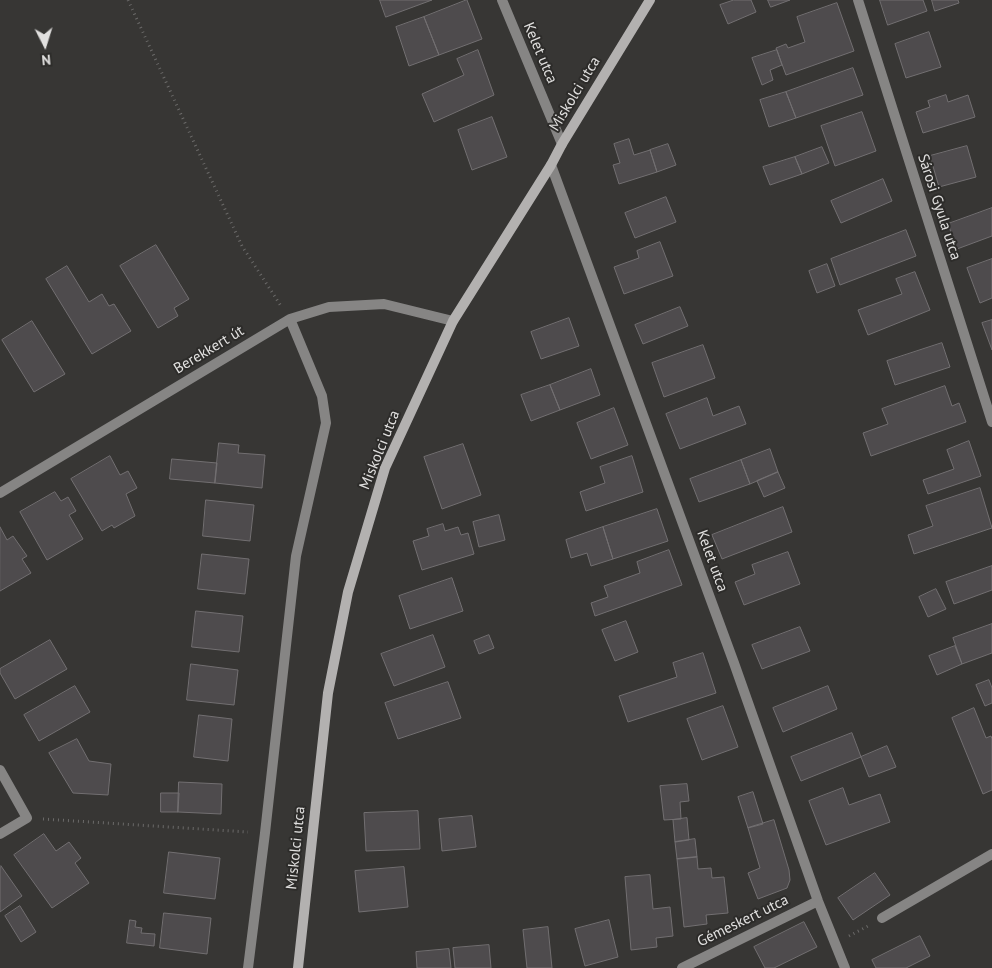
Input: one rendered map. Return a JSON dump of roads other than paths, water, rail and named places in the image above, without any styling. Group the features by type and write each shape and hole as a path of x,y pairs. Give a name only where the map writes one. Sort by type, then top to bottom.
{"main road":[{"name":"Miskolci utca","path":"298,968 328,693 348,592 386,468 453,321 551,165 650,0"}],"street":[{"name":"Kelet utca","path":"502,0 562,144"},
{"name":"Sárosi Gyula utca","path":"858,0 992,422"},
{"name":"Kelet utca","path":"551,165 734,663 818,901 845,968"},
{"name":"Berekkert út","path":"0,493 290,319 329,307 384,304 453,321"},
{"path":"248,968 296,556 326,423 322,396 290,319"},
{"path":"0,770 27,818 0,834"},
{"path":"882,918 992,854"},
{"name":"Gémeskert utca","path":"682,968 818,901"}]}
